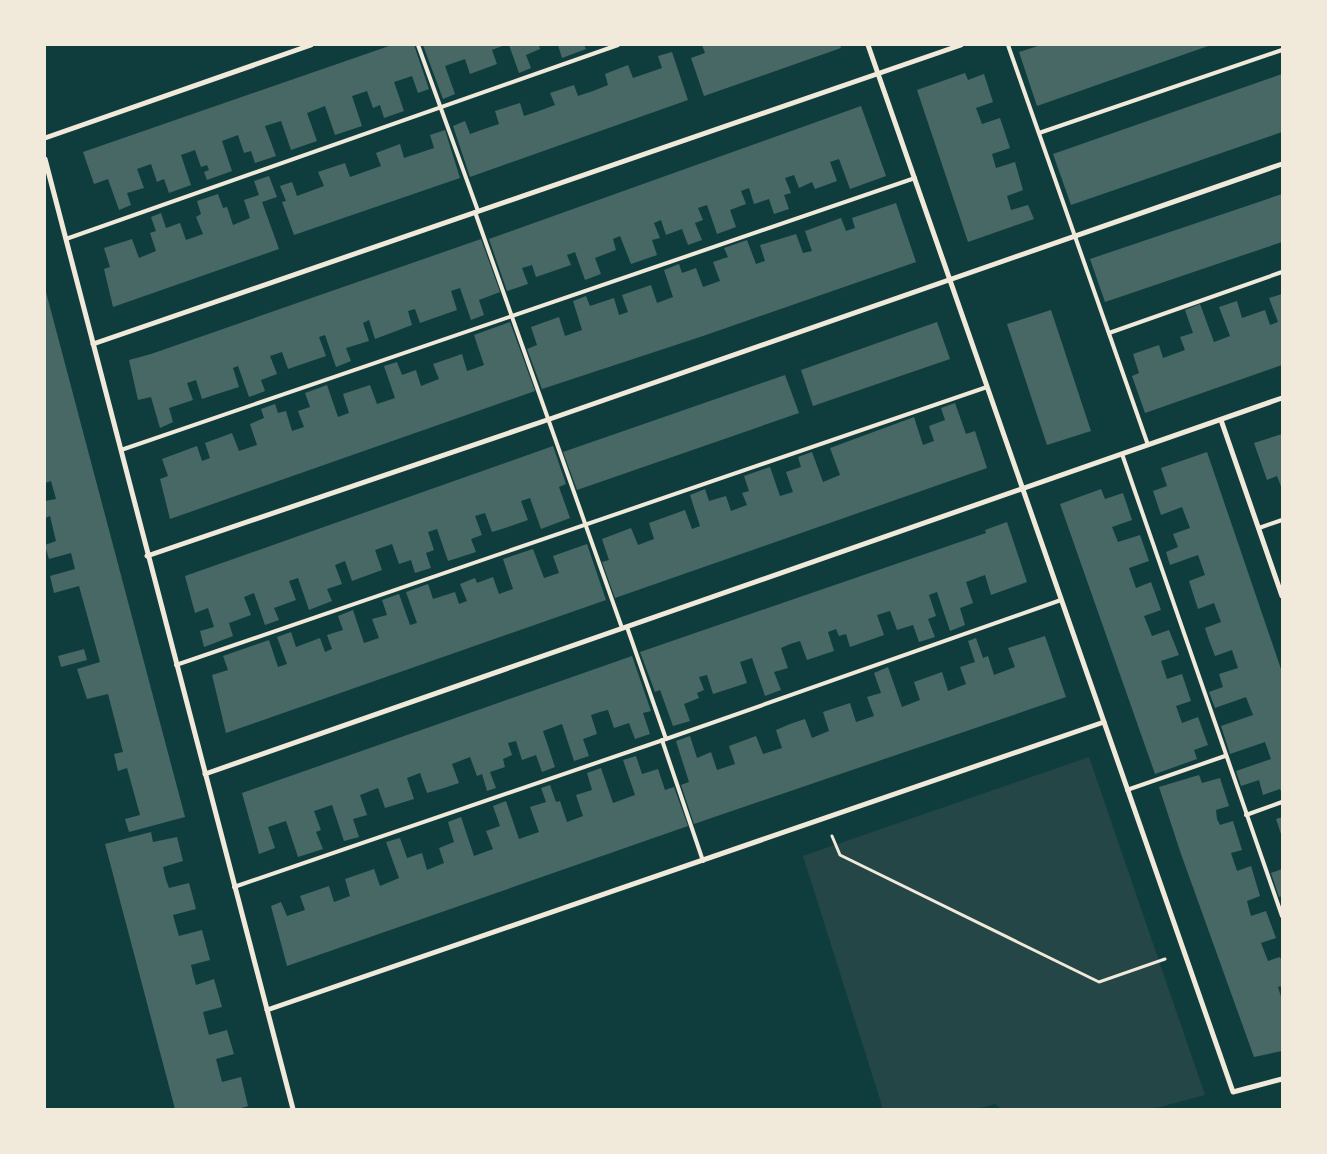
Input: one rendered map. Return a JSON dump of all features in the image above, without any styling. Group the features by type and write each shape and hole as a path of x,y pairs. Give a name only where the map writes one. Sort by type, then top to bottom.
{"street":[{"path":"45,138 312,45"},
{"path":"868,45 1233,1092 1282,1079"},
{"path":"93,344 961,45"},
{"path":"45,159 292,1109"},
{"path":"147,556 547,420 1282,164"},
{"path":"205,774 1282,398"},
{"path":"1221,420 1282,596"},
{"path":"267,1010 1104,722"}],"lane":[{"path":"418,45 547,420 664,739 703,861"},
{"path":"66,239 618,45"},
{"path":"1008,45 1148,445"},
{"path":"1039,133 1282,50"},
{"path":"120,450 915,178"},
{"path":"1109,333 1282,272"},
{"path":"176,665 987,387"},
{"path":"1122,454 1282,916"},
{"path":"1259,528 1282,520"},
{"path":"234,887 1062,600"},
{"path":"1127,790 1226,756"},
{"path":"1246,815 1282,802"}],"path":[{"path":"826,819 840,855 1099,982 1184,952"}],"shaded area":[{"path":"1089,757 1205,1095 1152,1109 1001,1109 995,1104 976,1109 883,1109 803,856"}],"building":[{"path":"392,45 414,45 429,89 418,93 412,76 394,82 404,111 384,118 380,105 373,108 367,91 352,96 362,126 335,135 325,106 307,113 317,141 291,150 281,121 265,126 276,156 255,163 251,151 244,153 238,135 222,141 232,171 207,180 204,172 209,170 207,165 201,167 195,150 181,155 191,185 169,193 164,179 157,182 151,164 137,169 144,188 127,193 131,205 119,210 108,179 94,184 83,152"},
{"path":"423,45 505,45 492,50 497,64 470,74 465,59 445,66 455,94 443,99"},
{"path":"509,45 539,45 540,49 526,55 531,68 519,73"},
{"path":"558,45 584,45 586,49 562,58"},
{"path":"702,45 840,45 841,48 704,96 691,58 705,53"},
{"path":"1041,45 1211,45 1037,106 1019,52"},
{"path":"672,52 688,100 470,177 453,126 465,121 470,134 499,124 495,111 520,103 524,116 539,111 555,105 550,93 574,85 578,96 593,91 608,85 605,74 628,65 633,78 662,68 658,56"},
{"path":"965,73 968,80 984,74 993,102 976,108 982,124 1000,118 1010,148 992,154 996,168 1015,162 1023,190 1007,196 1011,210 1028,205 1034,219 968,242 917,90"},
{"path":"1282,74 1282,132 1071,205 1053,154"},
{"path":"861,106 886,176 850,189 839,159 830,162 837,181 815,189 812,182 799,188 794,175 785,178 791,193 784,195 789,209 774,214 769,199 754,204 749,188 741,191 746,204 730,210 736,227 717,234 707,205 698,208 703,220 695,223 702,240 688,245 682,229 666,235 661,220 654,223 660,238 652,240 657,255 631,264 620,236 613,239 616,250 595,258 601,274 585,280 575,252 567,255 571,265 536,277 532,265 522,268 528,284 507,291 489,239"},
{"path":"445,130 460,178 294,235 282,202 286,201 280,186 292,182 297,196 324,186 318,172 345,163 350,177 381,166 376,153 400,144 404,158 434,148 430,135"},
{"path":"269,176 277,197 262,202 279,249 113,307 104,269 110,267 104,248 132,239 139,258 156,251 150,233 156,231 151,217 161,213 166,228 180,223 186,240 203,234 196,217 201,214 197,201 218,194 223,208 227,207 233,225 250,218 244,200 259,195 254,181"},
{"path":"1282,194 1282,242 1105,302 1090,259"},
{"path":"896,203 916,262 703,336 542,389 527,349 537,345 531,327 559,317 565,336 582,330 573,301 586,296 590,306 614,298 619,315 628,312 622,295 651,285 657,303 673,297 664,270 679,264 682,273 696,268 703,287 720,281 713,262 728,257 724,248 747,240 756,264 765,261 760,245 796,234 803,253 812,251 805,231 841,218 846,231 855,228 852,218"},
{"path":"481,239 500,292 479,300 484,315 471,320 460,288 451,291 457,310 420,323 415,309 408,311 412,325 375,339 369,320 363,323 369,341 346,348 351,361 336,367 325,335 319,337 326,356 288,369 282,352 270,356 277,374 261,380 265,391 249,397 238,366 233,368 239,387 202,399 196,380 187,383 193,400 169,408 173,422 160,428 151,397 138,400 129,360"},
{"path":"46,292 185,817 129,832 125,819 140,815 127,768 118,771 114,754 123,752 108,694 87,699 77,669 100,662 79,586 54,593 50,576 75,569 71,553 49,559 45,545 56,541 50,516 45,518 45,501 56,499 51,481 45,483"},
{"path":"1282,294 1282,365 1145,413 1132,376 1139,373 1133,354 1159,345 1163,358 1185,350 1180,337 1193,333 1185,310 1200,304 1214,342 1230,336 1219,307 1237,301 1242,318 1265,310 1270,325 1278,322 1269,298"},
{"path":"1051,310 1091,431 1047,445 1007,324"},
{"path":"510,322 535,391 170,519 160,479 168,476 162,459 197,446 202,461 210,458 205,443 232,433 239,451 257,445 250,424 264,418 261,409 275,404 278,413 286,411 292,431 304,427 298,411 310,407 305,393 327,385 338,417 349,413 343,394 370,385 377,404 395,398 384,366 397,362 402,375 416,370 421,386 439,379 433,364 462,354 467,371 484,365 474,335"},
{"path":"937,322 950,359 813,406 801,370"},
{"path":"785,375 799,413 577,490 563,452"},
{"path":"955,403 966,434 975,431 987,468 615,598 602,562 609,560 602,539 631,528 638,545 654,539 649,523 685,510 692,529 700,526 690,495 705,489 709,501 726,496 731,511 747,505 742,493 749,491 744,476 770,467 780,496 793,492 786,472 801,467 798,457 812,452 823,482 840,475 830,448 914,417 923,445 934,441 929,426 945,420 941,408"},
{"path":"1282,434 1282,489 1277,476 1267,480 1254,443"},
{"path":"553,446 566,484 559,487 570,518 541,529 530,498 521,501 528,520 505,528 492,532 485,513 475,516 482,535 471,539 476,552 448,561 437,529 428,532 434,550 426,553 431,568 415,573 411,560 399,564 392,544 375,550 382,570 352,581 345,561 335,565 342,584 327,589 332,601 309,610 298,578 289,581 296,600 274,608 279,620 265,625 254,593 244,597 251,615 229,623 233,636 204,647 200,631 214,627 208,608 195,613 185,576"},
{"path":"1207,452 1282,672 1282,794 1280,789 1263,795 1259,780 1241,786 1236,771 1271,759 1265,742 1230,754 1221,726 1253,715 1246,697 1215,708 1209,692 1223,687 1219,674 1238,668 1232,650 1215,656 1210,643 1205,628 1221,622 1214,603 1198,609 1189,581 1205,575 1198,555 1170,565 1166,552 1178,547 1173,534 1190,528 1182,507 1161,515 1153,491 1167,486 1161,468"},
{"path":"1101,489 1105,499 1123,493 1132,520 1112,527 1118,542 1140,535 1149,561 1129,568 1136,588 1151,582 1161,610 1144,616 1152,636 1169,630 1179,655 1161,661 1167,679 1182,674 1191,701 1176,706 1182,723 1198,717 1208,745 1194,750 1197,759 1155,774 1060,504"},
{"path":"1007,522 1027,582 991,595 985,575 966,582 973,603 960,608 965,625 950,631 937,592 929,595 936,616 928,619 935,637 919,642 913,625 897,630 890,611 877,615 884,635 850,647 846,634 839,636 836,629 828,632 834,651 807,660 800,641 790,644 781,648 788,668 774,672 781,690 765,696 752,658 740,662 747,683 713,694 707,675 699,677 704,690 697,693 699,698 684,704 690,721 673,726 660,690 655,692 640,652 986,533 985,530"},
{"path":"587,544 606,600 226,733 212,675 228,670 223,656 269,640 278,667 287,664 277,637 291,632 296,647 320,638 325,652 332,649 327,635 343,630 338,616 353,610 364,643 379,638 372,619 387,615 382,600 399,594 410,625 417,623 406,592 428,584 433,599 455,592 459,604 467,601 460,584 475,578 477,583 493,577 499,594 513,589 503,559 533,549 544,578 559,573 553,556"},
{"path":"1045,636 1066,697 694,824 681,785 689,782 676,741 690,736 697,758 711,752 717,770 735,764 729,746 756,736 763,754 782,748 776,730 790,724 805,719 812,738 829,731 823,712 850,703 856,722 874,716 867,697 881,693 874,673 888,667 902,707 920,700 914,682 942,672 948,691 966,684 960,667 975,662 968,641 976,638 983,658 988,656 994,675 1015,667 1008,648"},
{"path":"84,649 87,660 61,667 58,656"},
{"path":"632,656 651,711 643,713 650,734 635,739 629,723 614,728 608,710 600,712 591,715 597,734 583,739 589,756 574,761 562,724 543,731 555,767 542,772 536,755 522,760 516,741 508,743 512,755 503,759 505,767 490,772 496,788 487,791 482,774 477,776 470,757 452,764 459,783 444,788 427,793 420,773 407,778 414,799 385,808 378,788 360,795 367,815 353,819 359,837 344,841 332,805 314,811 321,830 316,832 323,849 298,857 286,821 268,827 275,848 259,854 242,793"},
{"path":"636,756 642,774 658,769 665,790 674,787 688,826 287,966 271,906 281,902 287,916 305,910 300,896 329,886 334,902 350,896 345,879 374,869 380,886 399,878 386,842 400,838 407,858 422,853 427,870 444,863 439,848 454,842 448,822 461,817 474,856 493,849 486,831 500,826 493,806 506,801 519,839 539,832 530,807 546,802 541,788 550,785 556,802 560,801 567,822 583,816 576,795 592,790 587,773 601,768 613,803 635,795 623,760"},
{"path":"1199,775 1202,783 1220,778 1229,806 1216,810 1217,819 1220,825 1233,821 1242,850 1231,853 1237,871 1251,866 1260,896 1247,901 1251,916 1266,911 1276,938 1261,943 1268,961 1280,957 1282,962 1282,986 1278,987 1282,1000 1282,1051 1254,1057 1159,787"},
{"path":"1282,817 1282,837 1276,819"},
{"path":"151,832 153,842 177,837 183,861 163,867 166,880 169,888 189,883 196,909 173,915 179,936 202,930 210,960 191,965 193,974 196,985 214,979 222,1007 203,1012 206,1024 209,1035 227,1030 234,1054 216,1059 222,1082 241,1077 248,1106 238,1109 175,1109 105,844"},
{"path":"1282,869 1282,896 1279,897 1271,873"}]}
